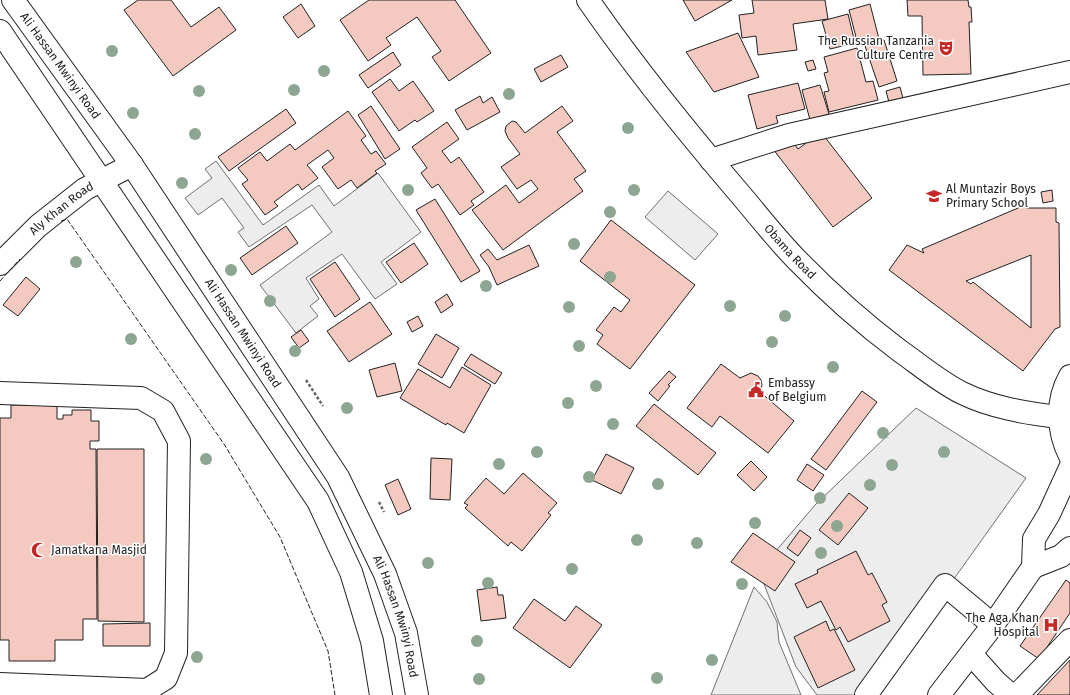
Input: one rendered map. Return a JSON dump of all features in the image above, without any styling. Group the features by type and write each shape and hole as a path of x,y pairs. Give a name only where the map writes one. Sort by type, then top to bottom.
{"main road":[{"name":"Ali Hassan Mwinyi Road","path":"13,0 132,165 338,477 385,574 406,633 417,695"},
{"name":"Obama Road","path":"588,0 628,57 711,160 796,260 844,306 927,371 961,392 992,405 1026,413 1060,417"},
{"path":"0,31 318,501 351,572 372,642 381,695"},
{"path":"711,160 789,135 1070,72"},
{"name":"Aly Khan Road","path":"0,264 38,226 85,189 132,165"},
{"path":"1070,376 1061,400 1060,417 1061,433 1070,456"},
{"path":"0,393 141,398 163,411 178,441 176,653 166,678 147,690 0,684"},
{"path":"939,695 993,625 1033,567 1034,540 1049,514 1070,468"},
{"path":"1033,567 1061,556 1070,548"},
{"path":"866,695 945,585 993,625"},
{"path":"1017,695 1070,640"},
{"path":"971,654 996,682 1011,695"}],"shaded area":[{"path":"216,161 263,225 319,185 334,206 378,173 421,232 381,262 397,284 375,299 342,254 306,278 319,299 310,306 318,316 296,333 260,285 332,232 312,205 249,247 238,232 244,228 222,198 198,215 185,198 212,178 205,169"},
{"path":"668,191 718,234 695,260 645,217"},
{"path":"916,408 1026,478 871,695 817,695 796,667 759,571 815,505"},
{"path":"754,587 767,602 777,622 779,642 801,695 711,695"}],"building":[{"path":"138,0 171,0 191,27 219,7 236,30 173,76 124,10"},
{"path":"369,0 455,0 491,53 449,81 432,57 441,51 417,17 386,38 391,45 368,61 340,20"},
{"path":"683,0 732,0 695,21"},
{"path":"752,0 825,0 828,19 793,24 797,50 758,55 756,36 742,38 739,15 754,13"},
{"name":"The Russian Tanzania Culture Centre","path":"907,0 968,0 969,7 971,7 972,22 969,22 971,74 923,75 922,16 908,16"},
{"path":"301,4 315,26 298,38 283,17"},
{"path":"870,4 879,39 858,45 849,10"},
{"path":"848,14 855,43 830,49 822,21"},
{"path":"738,33 759,77 714,92 686,52"},
{"path":"884,40 897,81 879,87 865,46"},
{"path":"857,48 866,82 873,81 878,100 829,112 824,92 829,91 824,73 828,72 824,57"},
{"path":"393,52 401,65 368,88 359,75"},
{"path":"561,55 568,67 541,82 534,69"},
{"path":"813,60 816,69 808,71 805,62"},
{"path":"390,79 399,91 413,81 434,111 417,122 415,120 399,131 372,92"},
{"path":"798,83 805,109 776,116 778,123 757,129 748,95"},
{"path":"820,85 829,114 810,120 802,90"},
{"path":"900,87 904,102 890,106 886,91"},
{"path":"480,96 483,103 492,97 500,112 467,130 455,110"},
{"path":"371,106 400,149 385,159 358,115"},
{"path":"562,106 573,121 557,132 586,171 574,179 583,191 503,250 472,210 506,185 519,203 538,189 531,180 517,189 501,167 520,154 508,138 505,131 506,126 512,121 516,122 525,133"},
{"path":"286,109 296,123 229,171 218,157"},
{"path":"348,111 366,136 361,140 371,154 376,151 386,164 375,171 377,173 357,188 351,180 338,189 322,167 334,158 328,150 307,165 318,178 302,190 298,184 274,202 278,206 265,215 242,184 248,180 238,168 260,152 267,161 290,144 295,150"},
{"path":"447,122 459,139 442,151 451,163 459,157 484,192 471,201 474,205 460,215 438,184 432,188 421,173 427,168 412,147"},
{"path":"821,132 872,198 833,227 773,149 789,137 798,149"},
{"path":"1052,190 1053,201 1043,203 1041,192"},
{"path":"435,199 480,271 461,282 416,210"},
{"path":"1025,205 1026,208 1056,208 1056,222 1059,223 1060,327 1055,329 1023,371 889,270 907,245 924,253 922,249","holes":["1031,255 1031,328 973,282 971,284 966,281"]},
{"path":"611,220 695,285 630,369 597,344 603,335 596,330 614,307 621,312 630,300 580,261"},
{"path":"286,226 298,243 252,275 240,258"},
{"path":"414,243 428,264 401,283 386,262"},
{"path":"529,245 539,266 497,285 489,267 480,255 488,249 497,260"},
{"path":"335,262 360,299 335,317 310,279"},
{"path":"26,277 40,289 18,316 3,305"},
{"path":"447,294 453,305 441,313 435,302"},
{"path":"370,302 392,334 349,362 327,331"},
{"path":"418,316 423,326 412,332 407,322"},
{"path":"301,330 309,341 299,348 291,337"},
{"path":"436,334 459,348 442,378 418,364"},
{"path":"471,354 502,373 495,384 464,365"},
{"path":"395,363 402,391 377,397 369,370"},
{"path":"721,364 740,378 751,373 758,376 762,385 760,392 794,421 768,453 720,416 712,427 687,408"},
{"path":"462,367 491,385 464,433 447,423 446,425 400,398 418,369 450,388"},
{"path":"669,371 676,377 668,385 670,386 658,401 649,393"},
{"path":"862,391 877,402 826,470 811,459"},
{"path":"654,404 716,453 698,475 636,426"},
{"path":"11,405 57,405 57,419 63,419 63,415 72,415 72,410 91,410 91,421 99,421 99,441 90,441 90,449 96,449 97,619 83,619 83,640 55,640 55,661 9,661 9,640 0,640 0,418 11,418"},
{"path":"97,449 144,449 144,622 98,621"},
{"path":"606,454 634,468 621,494 592,480"},
{"path":"431,458 452,459 450,500 430,499"},
{"path":"751,461 767,477 754,491 737,475"},
{"path":"807,464 824,475 813,491 797,480"},
{"path":"523,473 557,503 548,513 551,515 522,551 511,542 508,546 465,508 468,505 464,503 486,478 504,494"},
{"path":"398,479 411,509 398,515 385,485"},
{"path":"849,493 868,508 838,545 819,530"},
{"path":"800,530 811,538 798,556 787,548"},
{"path":"753,533 795,562 775,591 731,562"},
{"path":"856,551 868,575 872,573 887,602 882,605 890,621 848,642 840,627 836,630 821,601 807,608 795,584 818,573 817,570"},
{"path":"1066,580 1070,583 1070,613 1039,659 1020,646"},
{"path":"497,587 498,595 503,595 506,618 481,621 477,590"},
{"path":"534,599 565,621 576,606 602,625 570,668 513,628"},
{"path":"826,621 830,631 834,629 855,670 818,688 794,637"},
{"path":"150,623 150,646 103,646 103,624"},
{"path":"1070,660 1070,695 1037,695"}],"fence":[{"path":"61,221 67,219 224,444 280,537 328,651 335,695"},
{"path":"0,281 20,259"}],"place":[{"name":"The Russian Tanzania Culture Centre","path":"946,48"},
{"name":"Al Muntazir Boys Primary School","path":"934,196"},
{"name":"Embassy of Belgium","path":"756,390"},
{"name":"Jamatkana Masjid","path":"39,550"},
{"name":"The Aga Khan Hospital","path":"1051,625"}]}
